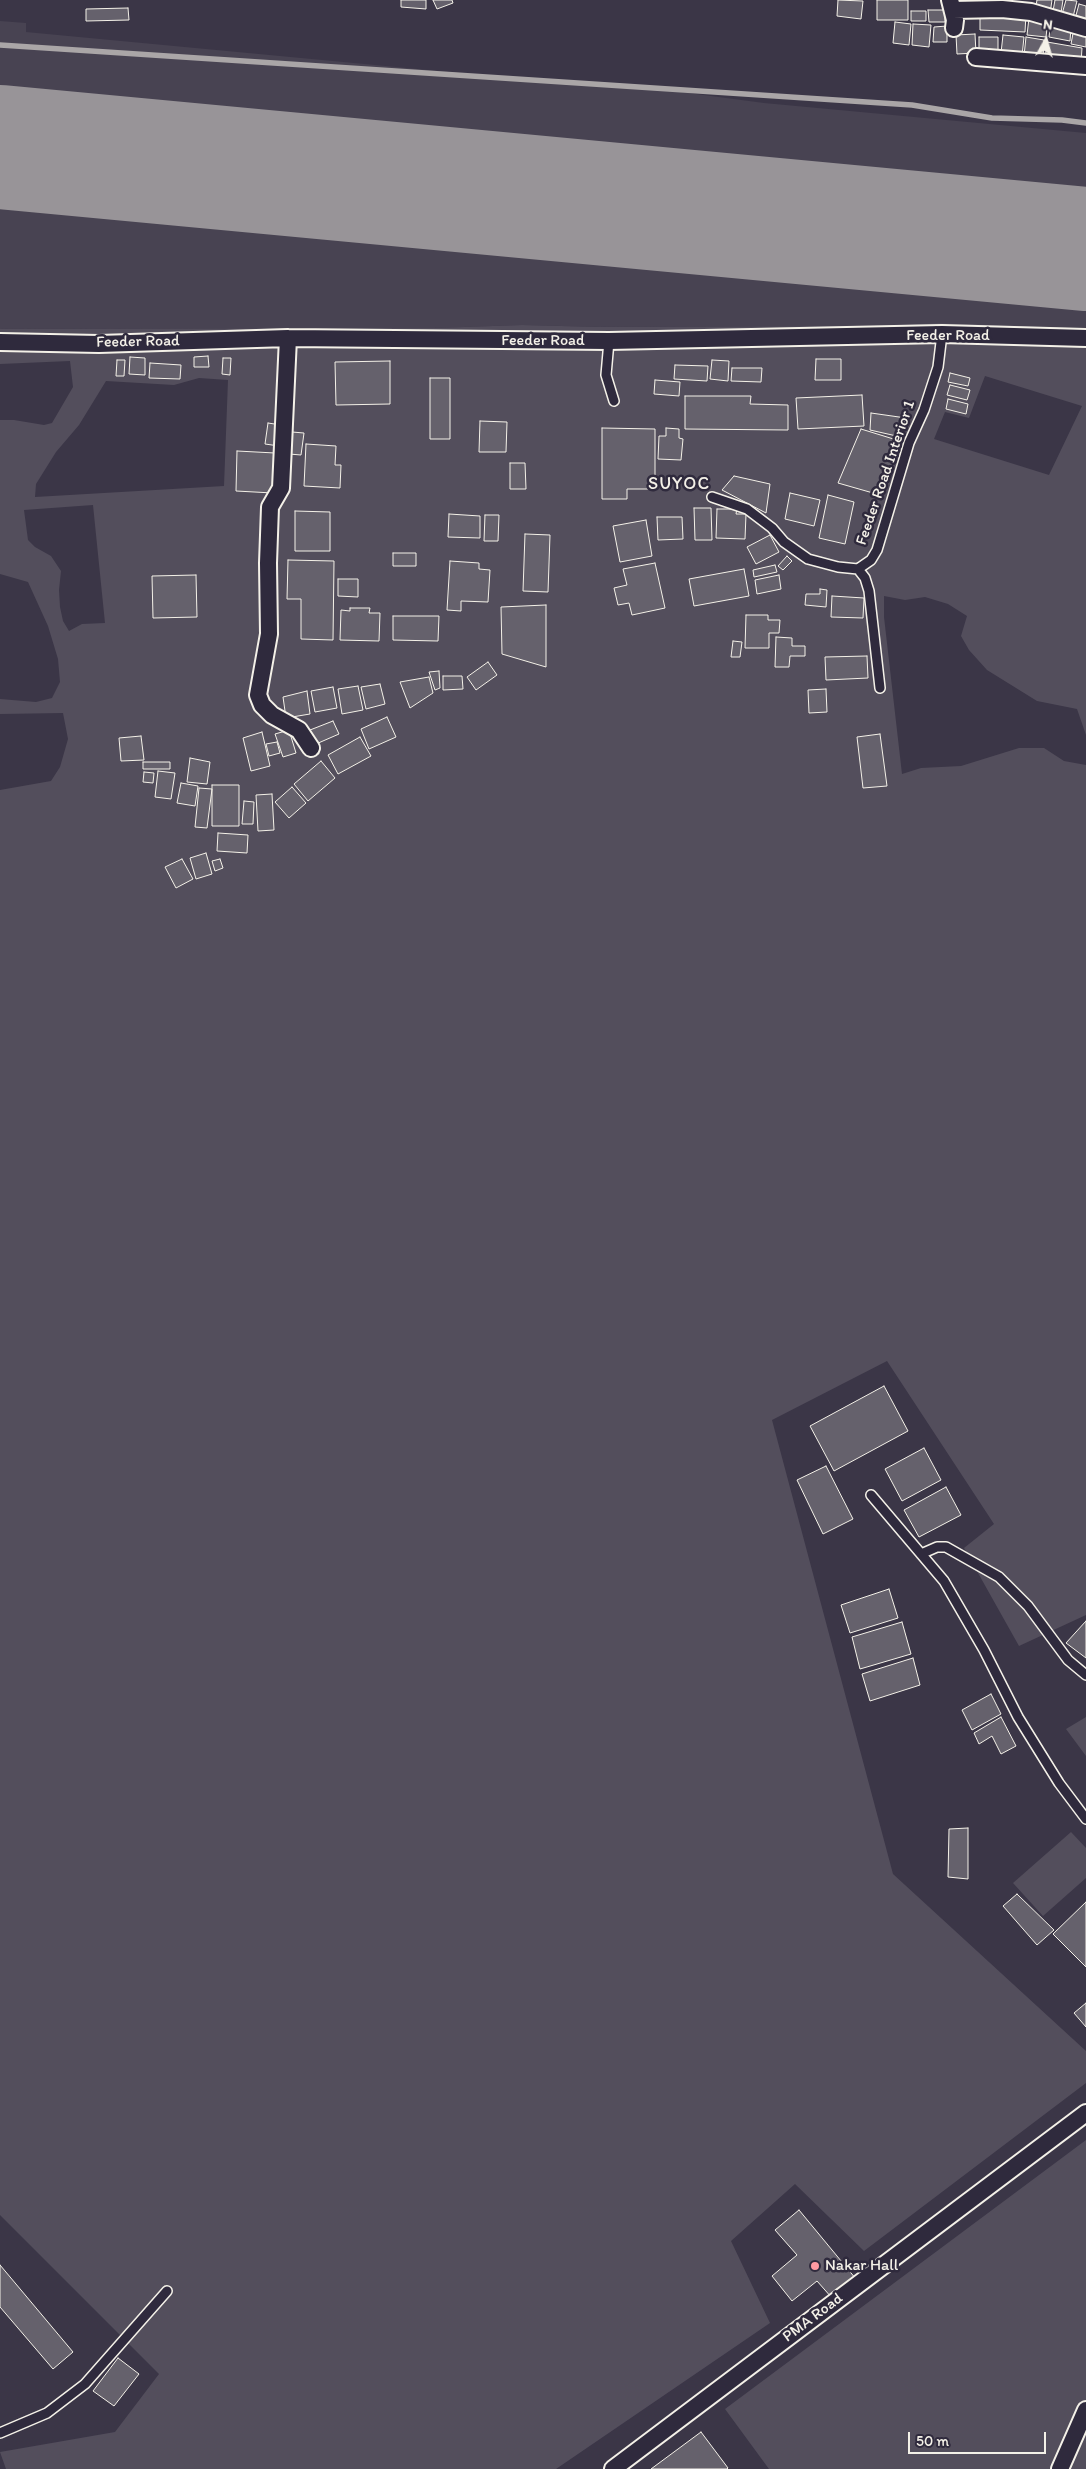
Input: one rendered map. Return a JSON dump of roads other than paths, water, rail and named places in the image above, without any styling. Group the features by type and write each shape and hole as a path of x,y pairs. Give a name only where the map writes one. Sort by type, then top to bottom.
{"street":[{"path":"954,28 952,5 1031,12 1086,28"},
{"path":"976,56 1086,66"},
{"name":"Feeder Road","path":"0,342 99,344 288,338 609,341 942,334 1086,338"},
{"path":"288,338 282,488 270,507 268,563 269,634 258,695 262,705 272,714 299,730 311,748"},
{"name":"PMA Road","path":"612,2469 1086,2113"},
{"path":"1060,2469 1086,2410"}],"lane":[{"name":"Feeder Road Interior 1","path":"712,497 747,509 772,528 784,542 808,559 838,567 858,569 871,560 877,550 907,451 924,410 938,367 942,334"},
{"path":"609,341 606,357 606,375 614,401"},
{"path":"858,569 865,578 869,591 880,688"},
{"path":"871,1495 944,1582 984,1650 1018,1717 1059,1783 1086,1819"},
{"path":"921,1554 937,1547 946,1547 1000,1577 1028,1606 1068,1660 1086,1675"},
{"path":"0,2433 47,2413 84,2384 167,2291"}],"waterway":[{"path":"0,45 912,105 992,118 1062,120 1086,123"}],"place":[{"name":"Nakar Hall","path":"815,2266"}],"district":[{"name":"SUYOC","path":"679,484"}]}
